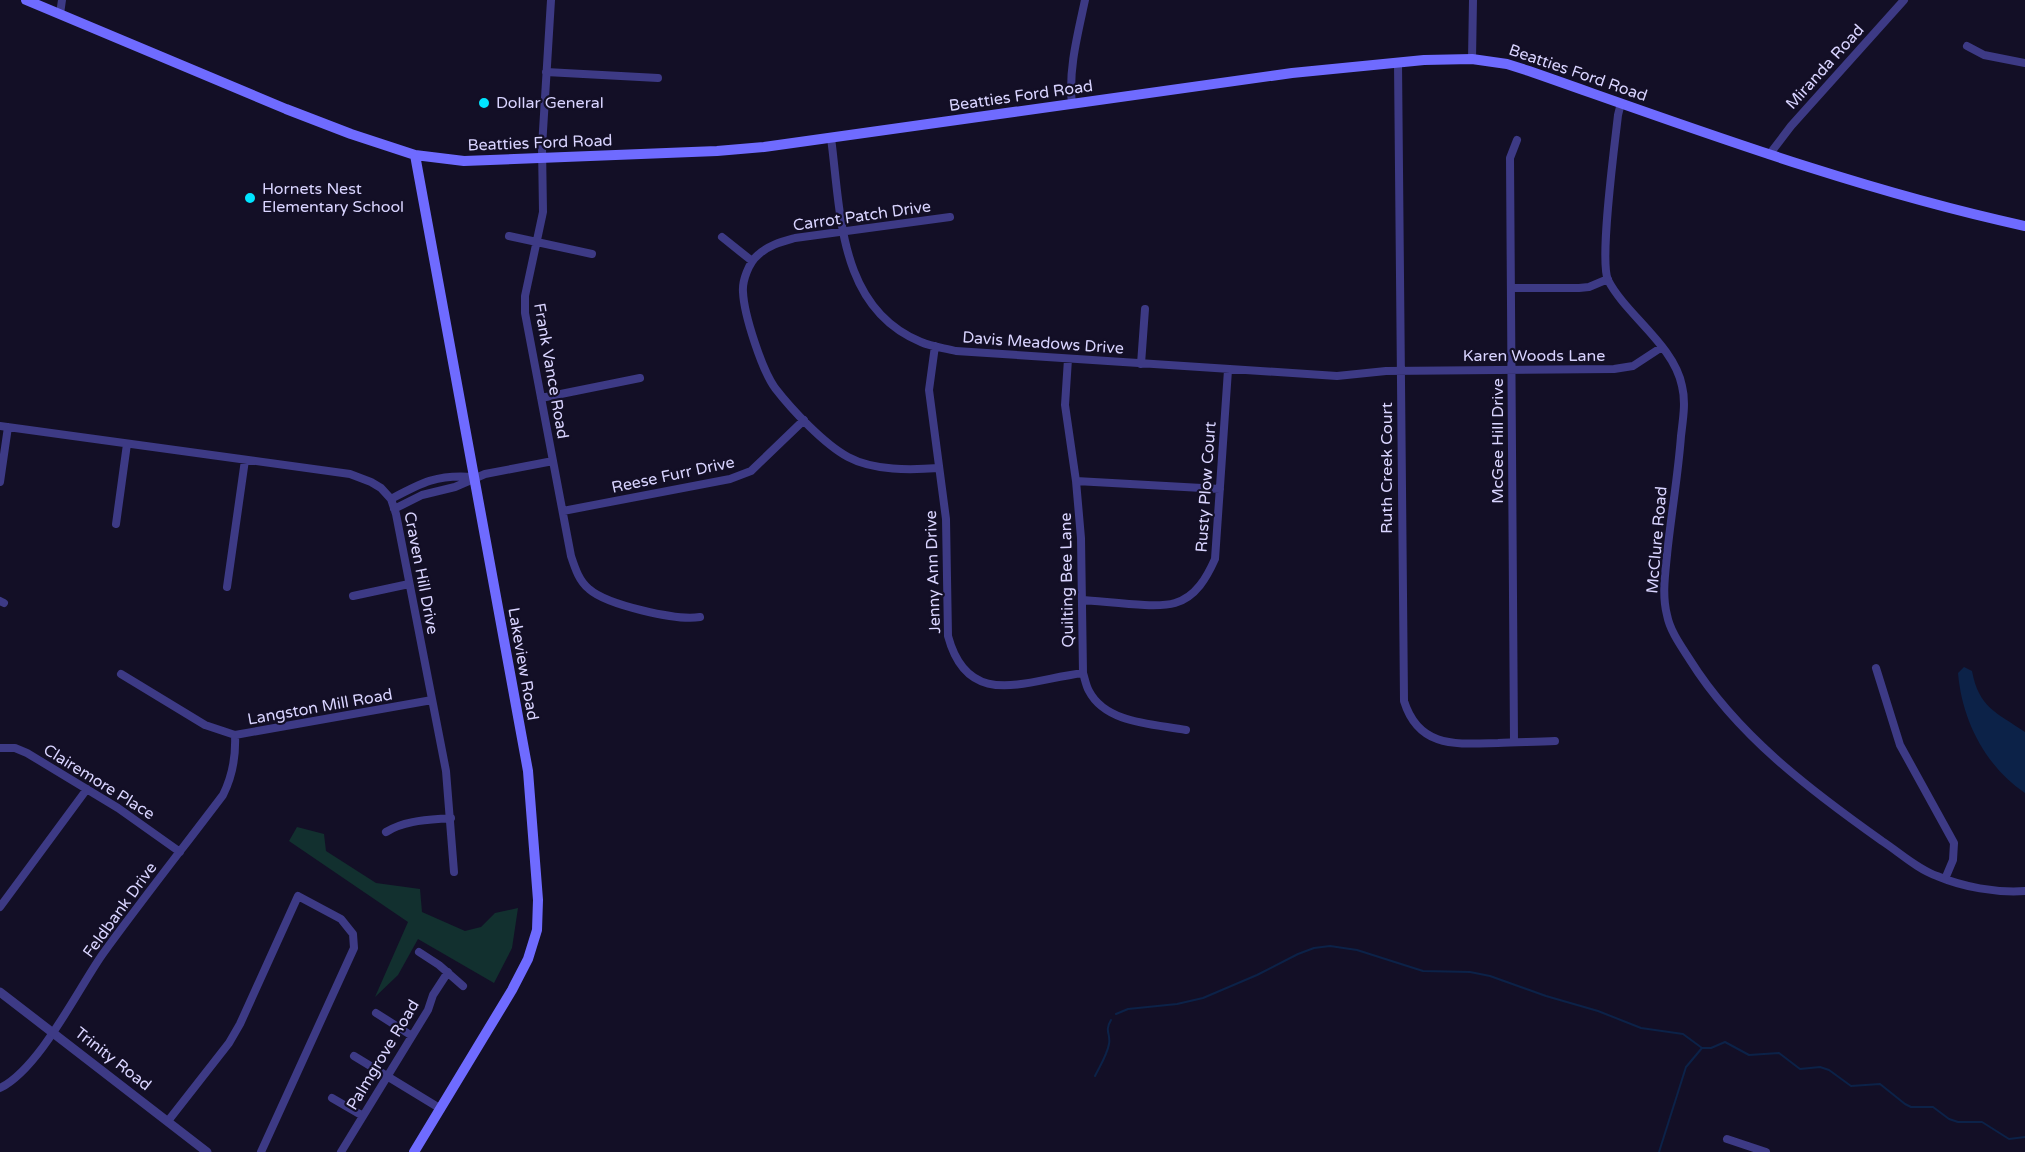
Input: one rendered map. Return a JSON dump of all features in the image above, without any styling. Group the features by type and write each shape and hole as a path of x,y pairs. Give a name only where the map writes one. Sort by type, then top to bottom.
{"main road":[{"name":"Beatties Ford Road","path":"34,1 286,109 369,140 415,155 464,161 717,151 831,138 1292,74 1453,58 1507,64 1769,155 1928,202 2025,226"},
{"name":"Lakeview Road","path":"414,1152 512,990 528,959 537,930 538,900 528,771 415,155"}],"street":[{"path":"60,14 62,0"},
{"name":"Frank Vance Road","path":"551,0 542,159 544,205 525,304 571,556 579,576 589,589 610,601 671,617 700,617"},
{"path":"1072,104 1071,77 1085,0"},
{"path":"1472,59 1473,0"},
{"name":"Miranda Road","path":"1769,155 1904,0"},
{"path":"1967,46 1984,55 2025,63"},
{"name":"Ruth Creek Court","path":"1398,63 1404,701 1418,726 1435,739 1448,743 1555,741"},
{"path":"546,72 658,78"},
{"path":"1511,288 1579,288 1608,279 1605,266 1606,237 1614,148 1621,103"},
{"name":"Davis Meadows Drive","path":"831,138 843,233 853,273 876,310 887,321 919,341 956,351 1228,370 1337,376 1373,371 1400,371"},
{"name":"McGee Hill Drive","path":"1514,742 1510,158 1517,141"},
{"name":"Carrot Patch Drive","path":"752,261 772,245 795,238 950,217"},
{"path":"509,236 592,254"},
{"path":"722,237 752,261 742,290 745,312 775,388 804,420 828,444 850,458 874,466 939,468"},
{"name":"McClure Road","path":"1608,279 1662,347 1679,374 1683,392 1681,439 1665,573 1665,608 1670,626 1699,675 1716,698 1747,731 1792,773 1864,828 1932,874 1991,890 2025,891"},
{"path":"1141,364 1145,309"},
{"name":"Jenny Ann Drive","path":"934,346 929,390 946,519 948,636 959,665 968,675 984,684 1000,686 1083,673"},
{"name":"Karen Woods Lane","path":"1400,371 1624,368 1644,360 1662,347"},
{"name":"Quilting Bee Lane","path":"1068,359 1065,405 1082,538 1083,673 1089,691 1098,703 1112,714 1186,730"},
{"name":"Rusty Plow Court","path":"1082,600 1158,605 1176,603 1193,593 1207,577 1215,559 1228,370"},
{"path":"541,398 640,378"},
{"name":"Reese Furr Drive","path":"563,511 730,479 751,471 804,420"},
{"path":"0,482 4,426"},
{"name":"Craven Hill Drive","path":"4,426 350,474 371,482 391,499 401,535 446,771 454,872"},
{"path":"116,524 127,444"},
{"path":"227,587 245,460"},
{"path":"394,509 422,495 455,487 474,477 553,461"},
{"path":"391,499 429,480 452,475 474,477"},
{"path":"1076,481 1220,489"},
{"path":"353,596 409,584"},
{"path":"1876,668 1900,745 1954,843 1953,860 1945,879"},
{"name":"Langston Mill Road","path":"121,674 205,725 235,735 432,700"},
{"name":"Feldbank Drive","path":"0,1088 19,1075 53,1031 103,954 223,795 231,780 234,765 235,735"},
{"name":"Clairemore Place","path":"0,748 15,748 27,753 138,821 180,852"},
{"path":"0,907 87,789"},
{"path":"386,832 392,828 419,821 451,818"},
{"path":"168,1121 229,1043 240,1024 298,896 341,919 353,934 354,948 261,1152"},
{"path":"419,952 448,972 463,986"},
{"name":"Palmgrove Road","path":"341,1152 428,1010 433,995 448,972"},
{"name":"Trinity Road","path":"0,992 207,1152"},
{"path":"376,1013 412,1036"},
{"path":"354,1056 441,1109"},
{"path":"332,1098 363,1116"},
{"path":"1727,1139 1766,1152"}],"green space":[{"path":"297,827 324,834 326,851 376,883 420,889 422,912 465,931 481,927 495,913 518,908 512,948 494,983 418,939 398,975 375,997 408,922 289,841"}],"water":[{"path":"1964,667 1972,671 1979,693 1990,708 2025,732 2025,793 2011,782 1987,756 1970,725 1960,691 1958,673"}],"waterway":[{"path":"1116,1014 1128,1009 1177,1004 1203,998 1257,975 1298,954 1314,948 1330,946 1357,950 1423,971 1470,972 1490,976 1598,1011 1641,1028 1683,1034 1702,1048 1711,1048 1725,1042 1749,1055 1779,1053 1800,1069 1820,1067 1829,1070 1851,1086 1880,1084 1911,1107 1933,1107 1949,1119 1958,1122 1982,1122 2009,1139 2025,1137"},
{"path":"1095,1076 1108,1048 1108,1027 1111,1020"},
{"path":"1659,1152 1686,1067 1702,1048"}],"place":[{"name":"Dollar General","path":"484,103"},
{"name":"Hornets Nest Elementary School","path":"250,198"}]}
